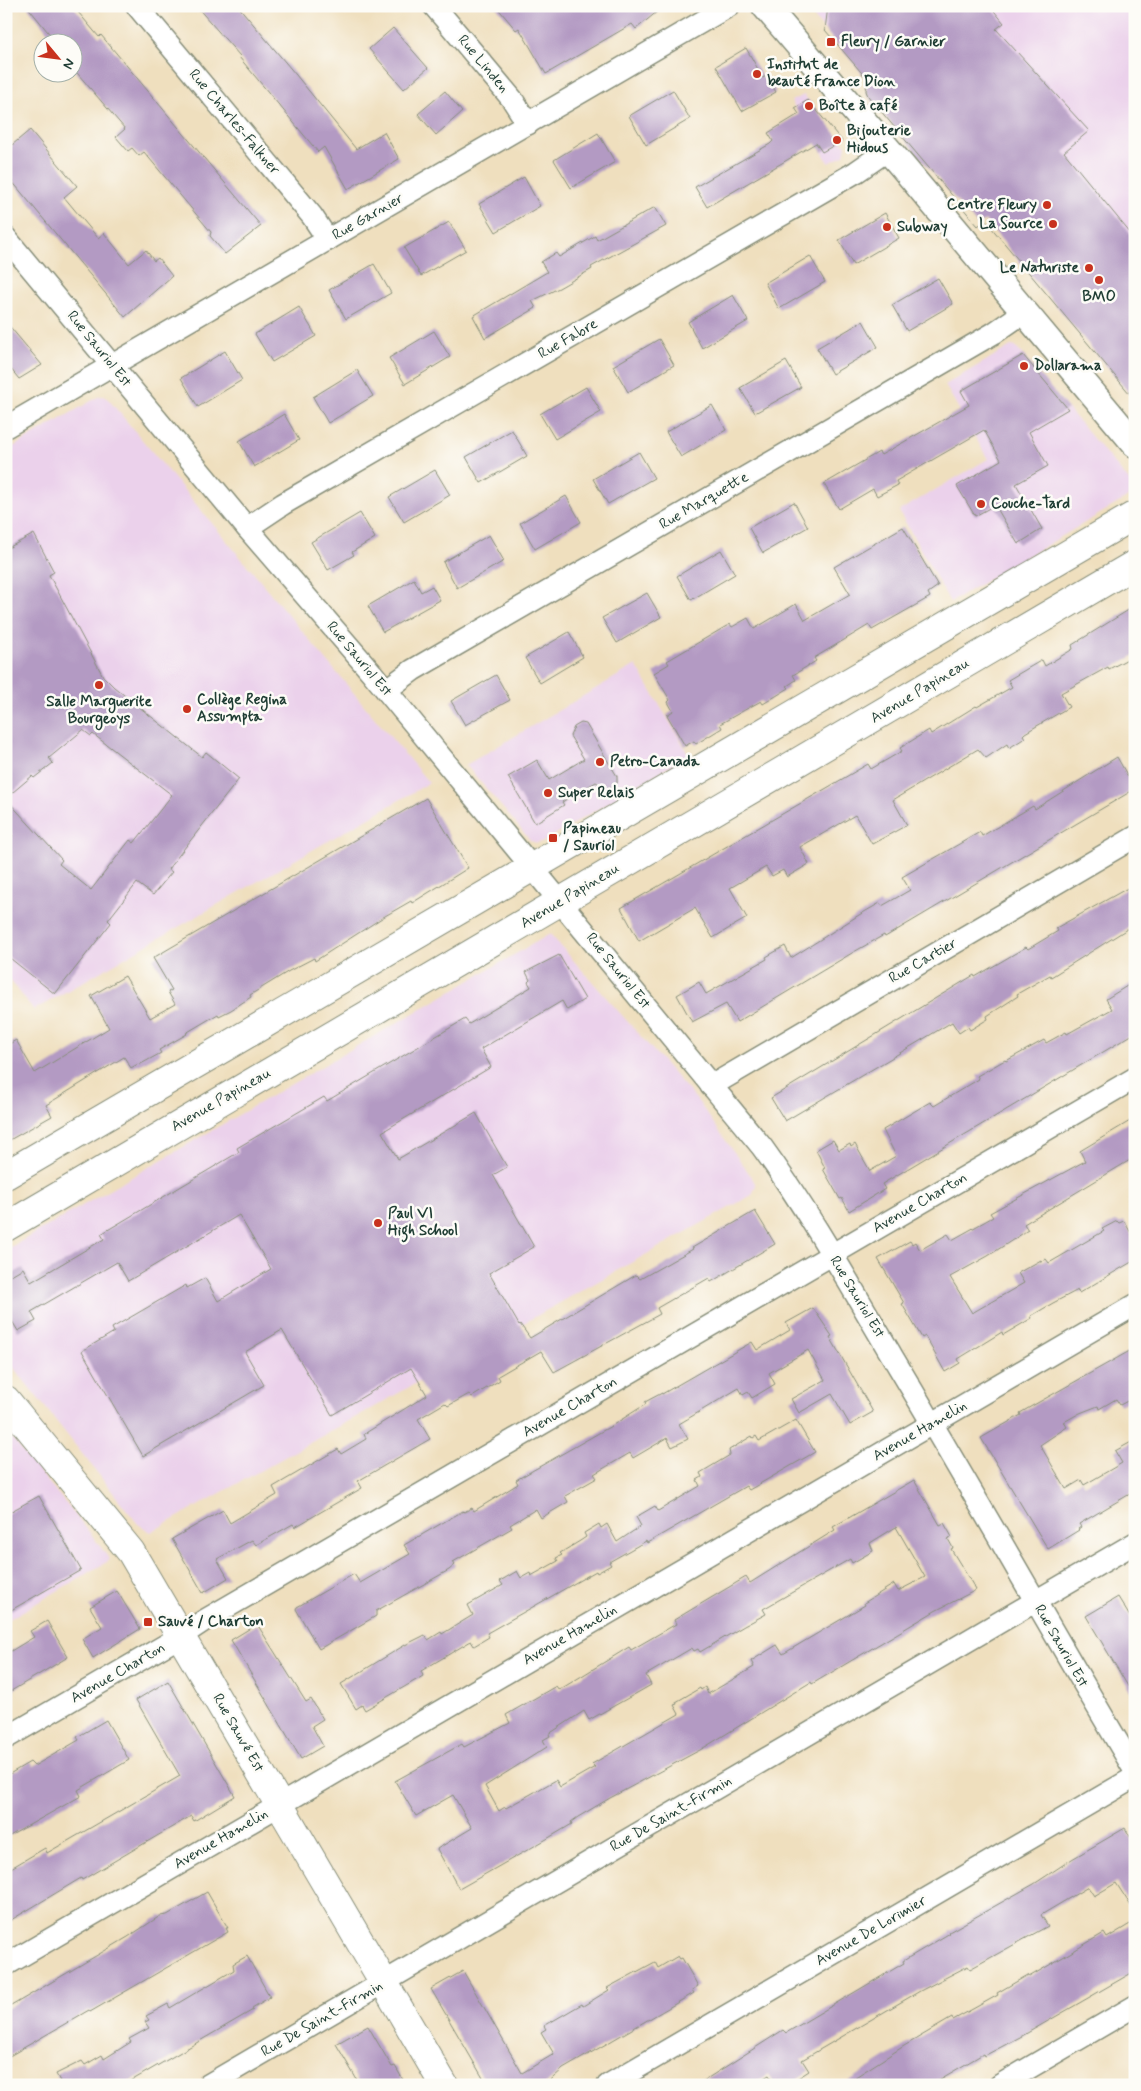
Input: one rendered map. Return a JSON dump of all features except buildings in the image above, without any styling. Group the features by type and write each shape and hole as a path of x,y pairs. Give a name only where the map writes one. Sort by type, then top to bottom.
{"main road":[{"path":"6,1175 1135,515"},
{"name":"Avenue Papineau","path":"6,1227 1135,564"},
{"name":"Rue Sauvé Est","path":"6,1400 131,1552 444,2085"}],"street":[{"name":"Rue Charles-Falkner","path":"137,6 312,216 328,240"},
{"name":"Rue Linden","path":"434,6 512,99 528,124"},
{"name":"Rue Garnier","path":"6,427 729,6"},
{"path":"765,6 1135,444"},
{"name":"Rue Fabre","path":"248,528 275,509 856,172 888,150"},
{"name":"Rue Sauriol Est","path":"6,238 386,690 762,1147 790,1186 831,1254 1135,1771"},
{"name":"Rue Marquette","path":"386,690 413,670 994,332 1023,313"},
{"name":"Rue Cartier","path":"711,1086 1135,837"},
{"name":"Avenue Charton","path":"6,1738 181,1636 213,1615 1135,1078"},
{"name":"Avenue Hamelin","path":"6,1965 1135,1305"},
{"name":"Rue De Saint-Firmin","path":"208,2085 1135,1543"},
{"name":"Avenue De Lorimier","path":"608,2085 1135,1777"},
{"path":"1000,2085 1135,2006"}],"shaded area":[{"name":"Centre Fleury","path":"804,6 1135,6 1135,400 868,80"},
{"path":"804,95 846,146 844,155 829,163 791,101"},
{"path":"1011,346 1016,347 1130,482 1132,488 1130,495 1125,499 950,602 899,511 988,459 945,385"},
{"name":"Collège Regina Assumpta","path":"103,396 108,399 429,783 34,1010 6,975 6,451 98,397"},
{"path":"636,665 689,755 544,841 537,843 531,841 466,765"},
{"name":"Paul VI High School","path":"550,934 697,1100 751,1176 756,1185 752,1195 151,1532 138,1524 6,1358 6,1250"},
{"path":"6,1431 91,1534 110,1560 6,1621"}],"place":[{"name":"Fleury / Garnier","path":"831,42"},
{"name":"Institut de beauté France Dion","path":"757,74"},
{"name":"Boîte à café","path":"809,106"},
{"name":"Bijouterie Hidous","path":"837,140"},
{"name":"Centre Fleury","path":"1047,205"},
{"name":"La Source","path":"1053,224"},
{"name":"Subway","path":"887,227"},
{"name":"Le Naturiste","path":"1089,268"},
{"name":"BMO","path":"1099,280"},
{"name":"Dollarama","path":"1024,366"},
{"name":"Couche-Tard","path":"981,504"},
{"name":"Salle Marguerite Bourgeoys","path":"99,685"},
{"name":"Collège Regina Assumpta","path":"187,709"},
{"name":"Petro-Canada","path":"600,762"},
{"name":"Super Relais","path":"548,793"},
{"name":"Papineau / Sauriol","path":"553,838"},
{"name":"Paul VI High School","path":"378,1223"},
{"name":"Sauvé / Charton","path":"148,1622"}]}
